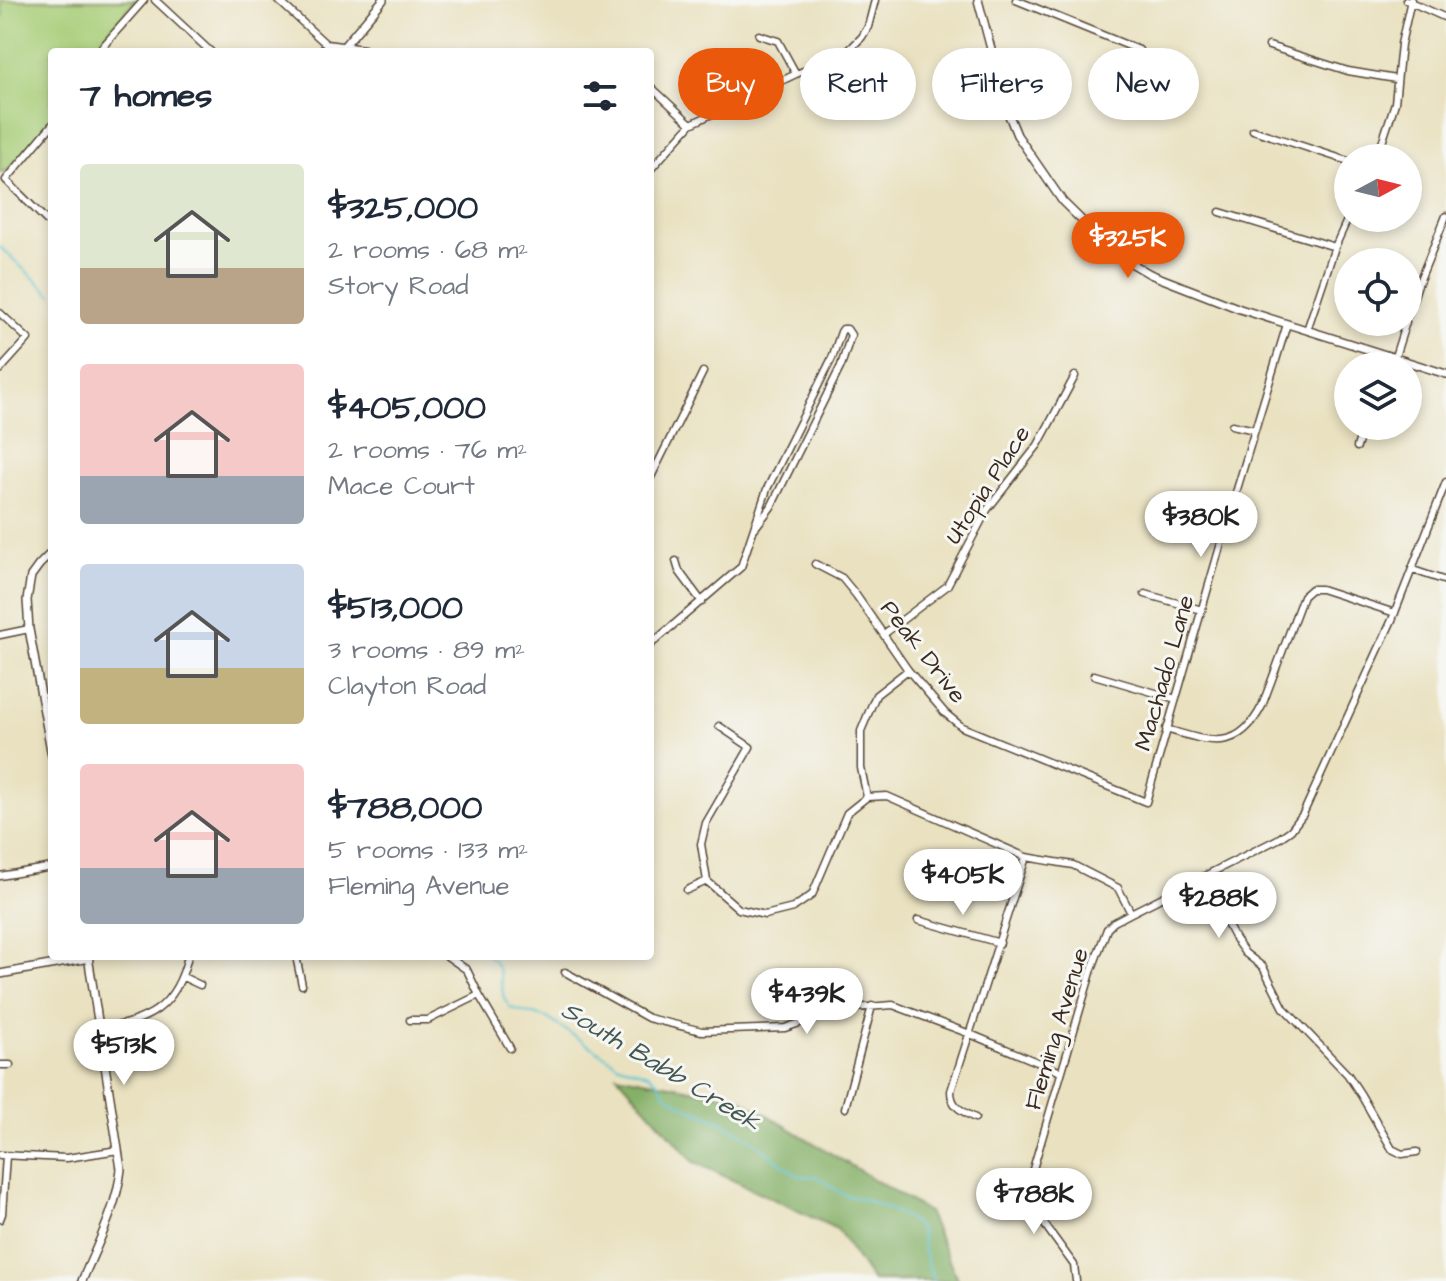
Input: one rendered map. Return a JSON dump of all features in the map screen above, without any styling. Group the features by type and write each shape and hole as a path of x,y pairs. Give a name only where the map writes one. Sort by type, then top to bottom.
{"street":[{"path":"102,48 144,0"},
{"path":"155,0 207,48"},
{"path":"278,0 326,44 339,48"},
{"path":"343,48 383,0"},
{"path":"654,166 691,124 796,74 840,57 854,46 868,27 875,0"},
{"path":"978,0 1008,113 1017,135 1063,202 1112,250 1138,268 1240,309 1367,352"},
{"path":"1016,0 1134,48"},
{"path":"1382,144 1395,103 1409,1 1446,18"},
{"path":"759,35 778,41 796,74"},
{"path":"1269,46 1348,71 1396,79"},
{"path":"654,90 691,124"},
{"path":"48,130 6,180 48,222"},
{"path":"1253,130 1334,156"},
{"path":"1220,212 1335,247"},
{"path":"1422,275 1446,216"},
{"path":"1307,330 1342,232"},
{"path":"0,313 28,339 0,370"},
{"name":"Machado Lane","path":"1146,802 1287,324"},
{"path":"654,642 741,567 767,489 832,358 841,332 847,329 851,335 841,366 771,507 755,528"},
{"path":"1422,368 1446,374"},
{"path":"654,471 703,372"},
{"name":"Utopia Place","path":"884,634 947,586 987,510 1038,445 1075,376"},
{"path":"1232,425 1255,430"},
{"path":"1357,447 1359,440"},
{"name":"Fleming Avenue","path":"1076,1281 1074,1265 1029,1203 1028,1186 1092,969 1107,929 1114,922 1291,830 1303,814 1395,613 1446,482"},
{"path":"1189,508 1228,519"},
{"path":"48,556 29,583 27,600 29,629 48,734"},
{"path":"676,561 679,571 702,602"},
{"name":"Peak Drive","path":"815,564 842,578 908,670 945,713 962,727 1146,802"},
{"path":"1413,570 1446,581"},
{"path":"1166,729 1212,741 1227,740 1242,733 1254,722 1303,596 1311,589 1321,589 1395,613"},
{"path":"1145,594 1202,610"},
{"path":"0,635 29,629"},
{"path":"867,797 861,768 861,731 876,695 908,670"},
{"path":"1094,675 1176,699"},
{"path":"719,726 750,747 706,823 701,844 707,881 739,909 765,915 793,908 812,895 847,813 867,797 887,796 1026,857 1073,865 1118,888 1131,913"},
{"path":"975,1118 959,1110 951,1101 951,1091 1026,857"},
{"path":"0,876 48,868"},
{"path":"1202,877 1235,939 1245,953 1263,967 1284,1008 1348,1075 1392,1149 1402,1154 1417,1152"},
{"path":"687,890 707,881"},
{"path":"918,920 1000,943"},
{"path":"54,965 60,960"},
{"path":"0,974 75,960"},
{"path":"82,1281 114,1205 121,1169 88,960"},
{"path":"99,1029 147,1017 168,1000 183,977 187,960"},
{"path":"297,960 302,985"},
{"path":"453,960 467,970 510,1048"},
{"path":"565,972 648,1018 702,1031 785,1028 841,1009 893,1005 1061,1072"},
{"path":"183,977 200,985"},
{"path":"410,1020 428,1020 479,995"},
{"path":"845,1108 872,1006"},
{"path":"0,1065 10,1065"},
{"path":"0,1219 3,1155 67,1158 118,1150"}],"green space":[{"path":"1,0 136,0 94,48 48,48 48,123 8,169 0,173 0,19 3,16"},
{"path":"617,1075 739,1098 928,1212 958,1281 872,1281 837,1229 694,1162"}],"waterway":[{"name":"South Babb Creek","path":"0,247 48,291"},
{"name":"South Babb Creek","path":"493,960 499,970 504,999 511,1008 547,1018 619,1065 649,1074 666,1095 745,1135 798,1176 817,1176 842,1194 898,1213 917,1225 934,1281"}]}
